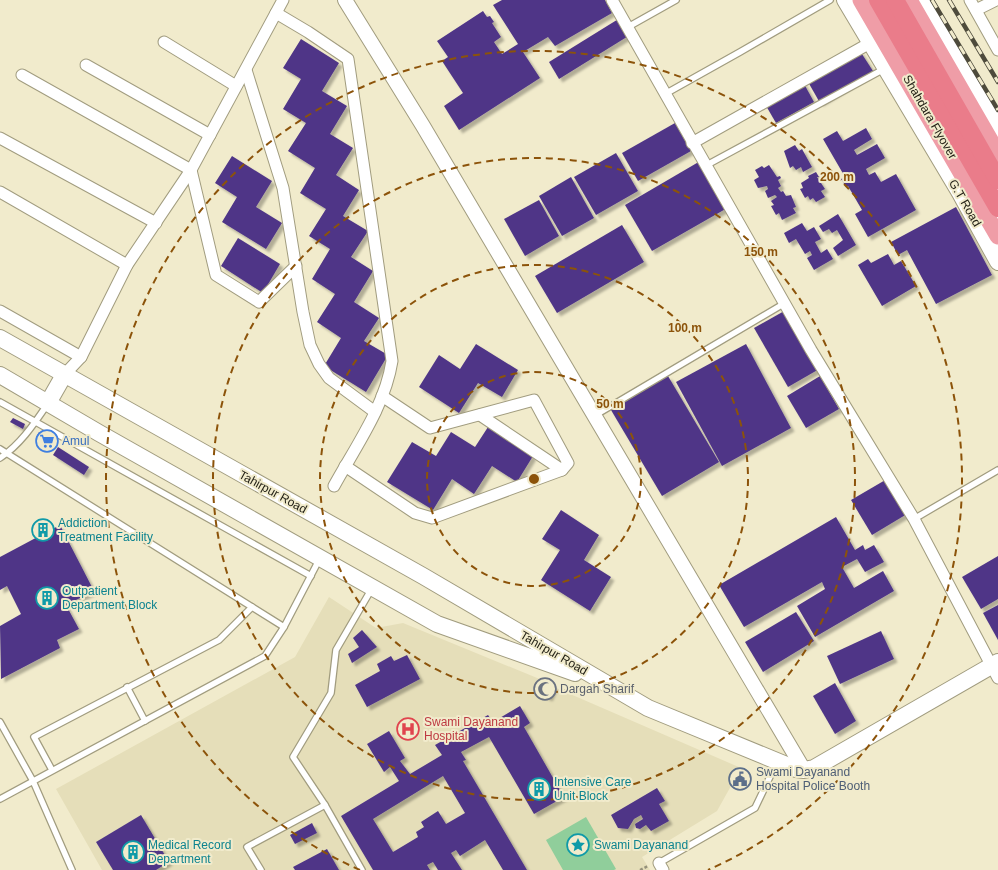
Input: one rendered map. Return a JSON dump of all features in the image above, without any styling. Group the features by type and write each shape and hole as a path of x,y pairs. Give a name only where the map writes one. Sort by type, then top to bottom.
{"highway":[{"name":"Shahdara Flyover","path":"878,0 998,208"},
{"path":"895,0 998,180"}],"main road":[{"name":"G.T Road","path":"845,0 960,193 998,262"},
{"name":"Shahdara Flyover","path":"861,0 998,236"},
{"path":"909,0 998,154"},
{"path":"924,0 998,128"},
{"name":"Tahirpur Road","path":"0,338 613,686"},
{"name":"Tahirpur Road","path":"0,375 437,624 613,686"},
{"path":"48,403 64,375"},
{"path":"478,638 490,616"},
{"path":"613,686 648,708 777,762 804,770 814,768 996,669"}],"street":[{"path":"64,375 81,357 128,265 191,170 283,0"},
{"path":"345,0 423,126 804,770"},
{"path":"612,0 664,94 811,350 914,518 996,669"},
{"path":"970,0 998,50"},
{"path":"976,10 996,0"},
{"path":"276,13 308,32 348,59 392,361 389,380 375,412 334,486"},
{"path":"164,42 236,86"},
{"path":"692,143 870,43"},
{"path":"86,65 210,135"},
{"path":"246,70 283,188 310,345 319,364 329,378 375,412"},
{"path":"22,75 191,170 216,275 259,302 296,266"},
{"path":"0,138 156,223"},
{"path":"0,192 128,265"},
{"path":"0,311 81,357"},
{"path":"345,466 415,513 432,518 562,470 568,463 534,400 430,428 382,396"},
{"path":"480,415 562,470"}],"lane":[{"path":"628,27 676,0"},
{"path":"664,94 830,0"},
{"path":"705,166 885,68"},
{"path":"594,416 785,303"},
{"path":"0,402 311,576"},
{"path":"0,458 7,454 36,422 48,403"},
{"path":"0,449 284,627"},
{"path":"914,518 998,470"},
{"path":"0,798 265,656 284,627 321,558"},
{"path":"362,870 325,805 293,757 331,693 336,650 373,588"},
{"path":"52,770 34,737 219,640 252,607"},
{"path":"128,687 145,721"},
{"path":"0,722 33,781 72,870"},
{"path":"661,867 755,808 777,762"},
{"path":"261,870 248,847 325,805"}],"shaded area":[{"name":"Swami Dayanand Hospital","path":"329,597 376,628 403,623 542,680 536,691 549,697 554,687 741,768 717,811 642,857 650,870 102,870 56,789 295,657"}],"green space":[{"path":"586,817 616,869 563,870 546,840"}],"building":[{"path":"502,0 605,0 612,13 555,46 548,37 523,52 540,78 459,130 444,106 463,93 442,61 448,57 437,41 483,11 487,17 490,16 494,22 492,23 501,37 494,42 502,54 518,44 493,5"},
{"path":"620,18 630,35 559,79 549,62"},
{"path":"301,39 339,63 322,91 347,106 330,134 353,148 336,175 359,190 343,216 368,231 351,257 373,271 354,302 379,318 364,341 388,355 366,392 324,366 341,338 317,322 335,294 312,279 330,249 309,236 326,209 300,193 315,168 288,151 306,123 283,109 301,79 283,68"},
{"path":"860,51 873,71 820,103 807,80"},
{"path":"803,82 814,102 776,123 765,104"},
{"path":"675,123 691,151 638,181 622,153"},
{"path":"866,128 872,139 854,150 857,155 877,144 885,158 866,169 869,175 875,172 881,182 896,174 916,210 868,237 855,214 862,210 848,186 846,187 841,179 845,177 823,139 837,131 843,141"},
{"path":"795,145 799,151 802,149 812,167 803,172 801,167 796,170 793,166 790,168 784,151"},
{"path":"616,153 638,191 596,215 574,177"},
{"path":"232,156 272,181 256,207 282,223 266,249 222,222 237,197 215,183"},
{"path":"702,160 729,207 652,251 625,205"},
{"path":"769,165 777,177 780,176 781,178 778,180 781,186 778,188 781,192 783,191 786,196 791,195 796,207 793,208 796,213 782,220 779,213 776,215 771,206 774,205 771,201 777,197 775,195 768,198 765,191 768,189 767,186 758,188 754,180 759,177 755,170 762,166 764,168"},
{"path":"816,172 819,177 817,177 825,189 821,191 825,197 816,202 813,198 810,200 808,196 805,198 800,189 803,188 801,183 809,178 808,176"},
{"path":"571,177 594,218 562,236 539,196"},
{"path":"539,200 559,236 525,256 504,219"},
{"path":"956,207 992,275 936,304 907,250 898,255 891,242"},
{"path":"838,214 856,245 838,256 833,248 843,240 837,230 832,233 829,229 823,232 819,226"},
{"path":"802,223 807,231 814,227 821,239 815,242 821,253 827,249 833,259 814,270 807,258 812,255 810,251 805,254 796,239 789,243 784,233"},
{"path":"622,225 644,262 557,313 535,276"},
{"path":"238,238 280,264 263,293 221,266"},
{"path":"888,254 894,265 901,261 916,286 882,306 858,265 868,259 871,263"},
{"path":"786,310 821,368 788,387 754,328"},
{"path":"476,344 518,370 502,397 478,383 459,413 419,387 439,355 460,369"},
{"path":"746,344 791,428 722,466 676,382"},
{"path":"668,376 719,462 662,496 611,410"},
{"path":"820,376 839,409 806,428 787,396"},
{"path":"13,418 25,424 23,429 10,422"},
{"path":"488,427 533,456 517,482 492,466 474,494 452,479 433,510 387,482 412,442 436,456 451,432 475,447"},
{"path":"39,432 52,440 48,445 36,438"},
{"path":"58,447 89,467 84,475 53,455"},
{"path":"887,479 907,514 872,535 851,500"},
{"path":"561,510 599,535 584,560 611,577 590,611 541,580 560,550 542,539"},
{"path":"836,517 855,550 863,545 865,550 874,545 884,562 865,572 857,559 842,567 854,588 883,571 894,591 815,637 797,606 825,589 822,582 744,627 719,585"},
{"name":"Addiction Treatment Facility","path":"48,525 49,529 39,535 36,531"},
{"name":"Outpatient Department Block","path":"60,525 94,591 66,605 79,629 57,640 60,648 1,679 0,626 21,614 7,586 0,590 0,557"},
{"path":"998,556 998,599 981,609 962,577"},
{"path":"998,605 998,640 983,613"},
{"path":"796,612 814,641 763,672 745,642"},
{"path":"362,630 377,647 352,663 348,654 359,647 353,638"},
{"path":"881,631 894,659 840,684 827,656"},
{"path":"407,655 420,679 367,707 355,685 380,671 377,664 391,656 394,661"},
{"name":"Dargah Sharif","path":"542,680 554,687 549,698 536,691"},
{"path":"835,683 856,721 835,734 813,696"},
{"name":"Intensive Care Unit Block","path":"520,706 530,723 524,727 564,797 534,814 489,737 461,752 466,760 463,761 527,870 503,870 485,840 460,856 456,850 451,853 462,870 438,870 433,862 427,865 430,870 373,870 341,816 399,781 390,767 384,772 367,744 389,731 405,758 400,761 410,774 442,755 435,745 488,715 493,722","holes":["443,776 465,813 446,824 438,811 421,822 424,827 416,832 418,837 393,852 373,819"]},
{"path":"657,788 665,801 659,804 669,821 651,831 646,825 640,829 636,828 635,824 643,819 641,815 634,819 628,829 618,828 611,815"},
{"name":"Medical Record Department","path":"141,815 169,862 156,870 113,870 96,842"},
{"path":"312,823 317,833 295,844 290,835"},
{"path":"327,849 339,870 295,870 293,867"}],"railway":[{"path":"932,0 998,110"},
{"path":"949,0 998,82"}],"place":[{"name":"Amul","path":"47,441"},
{"name":"Addiction Treatment Facility","path":"43,530"},
{"name":"Outpatient Department Block","path":"47,598"},
{"name":"Dargah Sharif","path":"545,689"},
{"name":"Swami Dayanand Hospital","path":"408,729"},
{"name":"Swami Dayanand Hospital Police Booth","path":"740,779"},
{"name":"Intensive Care Unit Block","path":"539,789"},
{"name":"Swami Dayanand","path":"578,845"},
{"name":"Medical Record Department","path":"133,852"}]}
